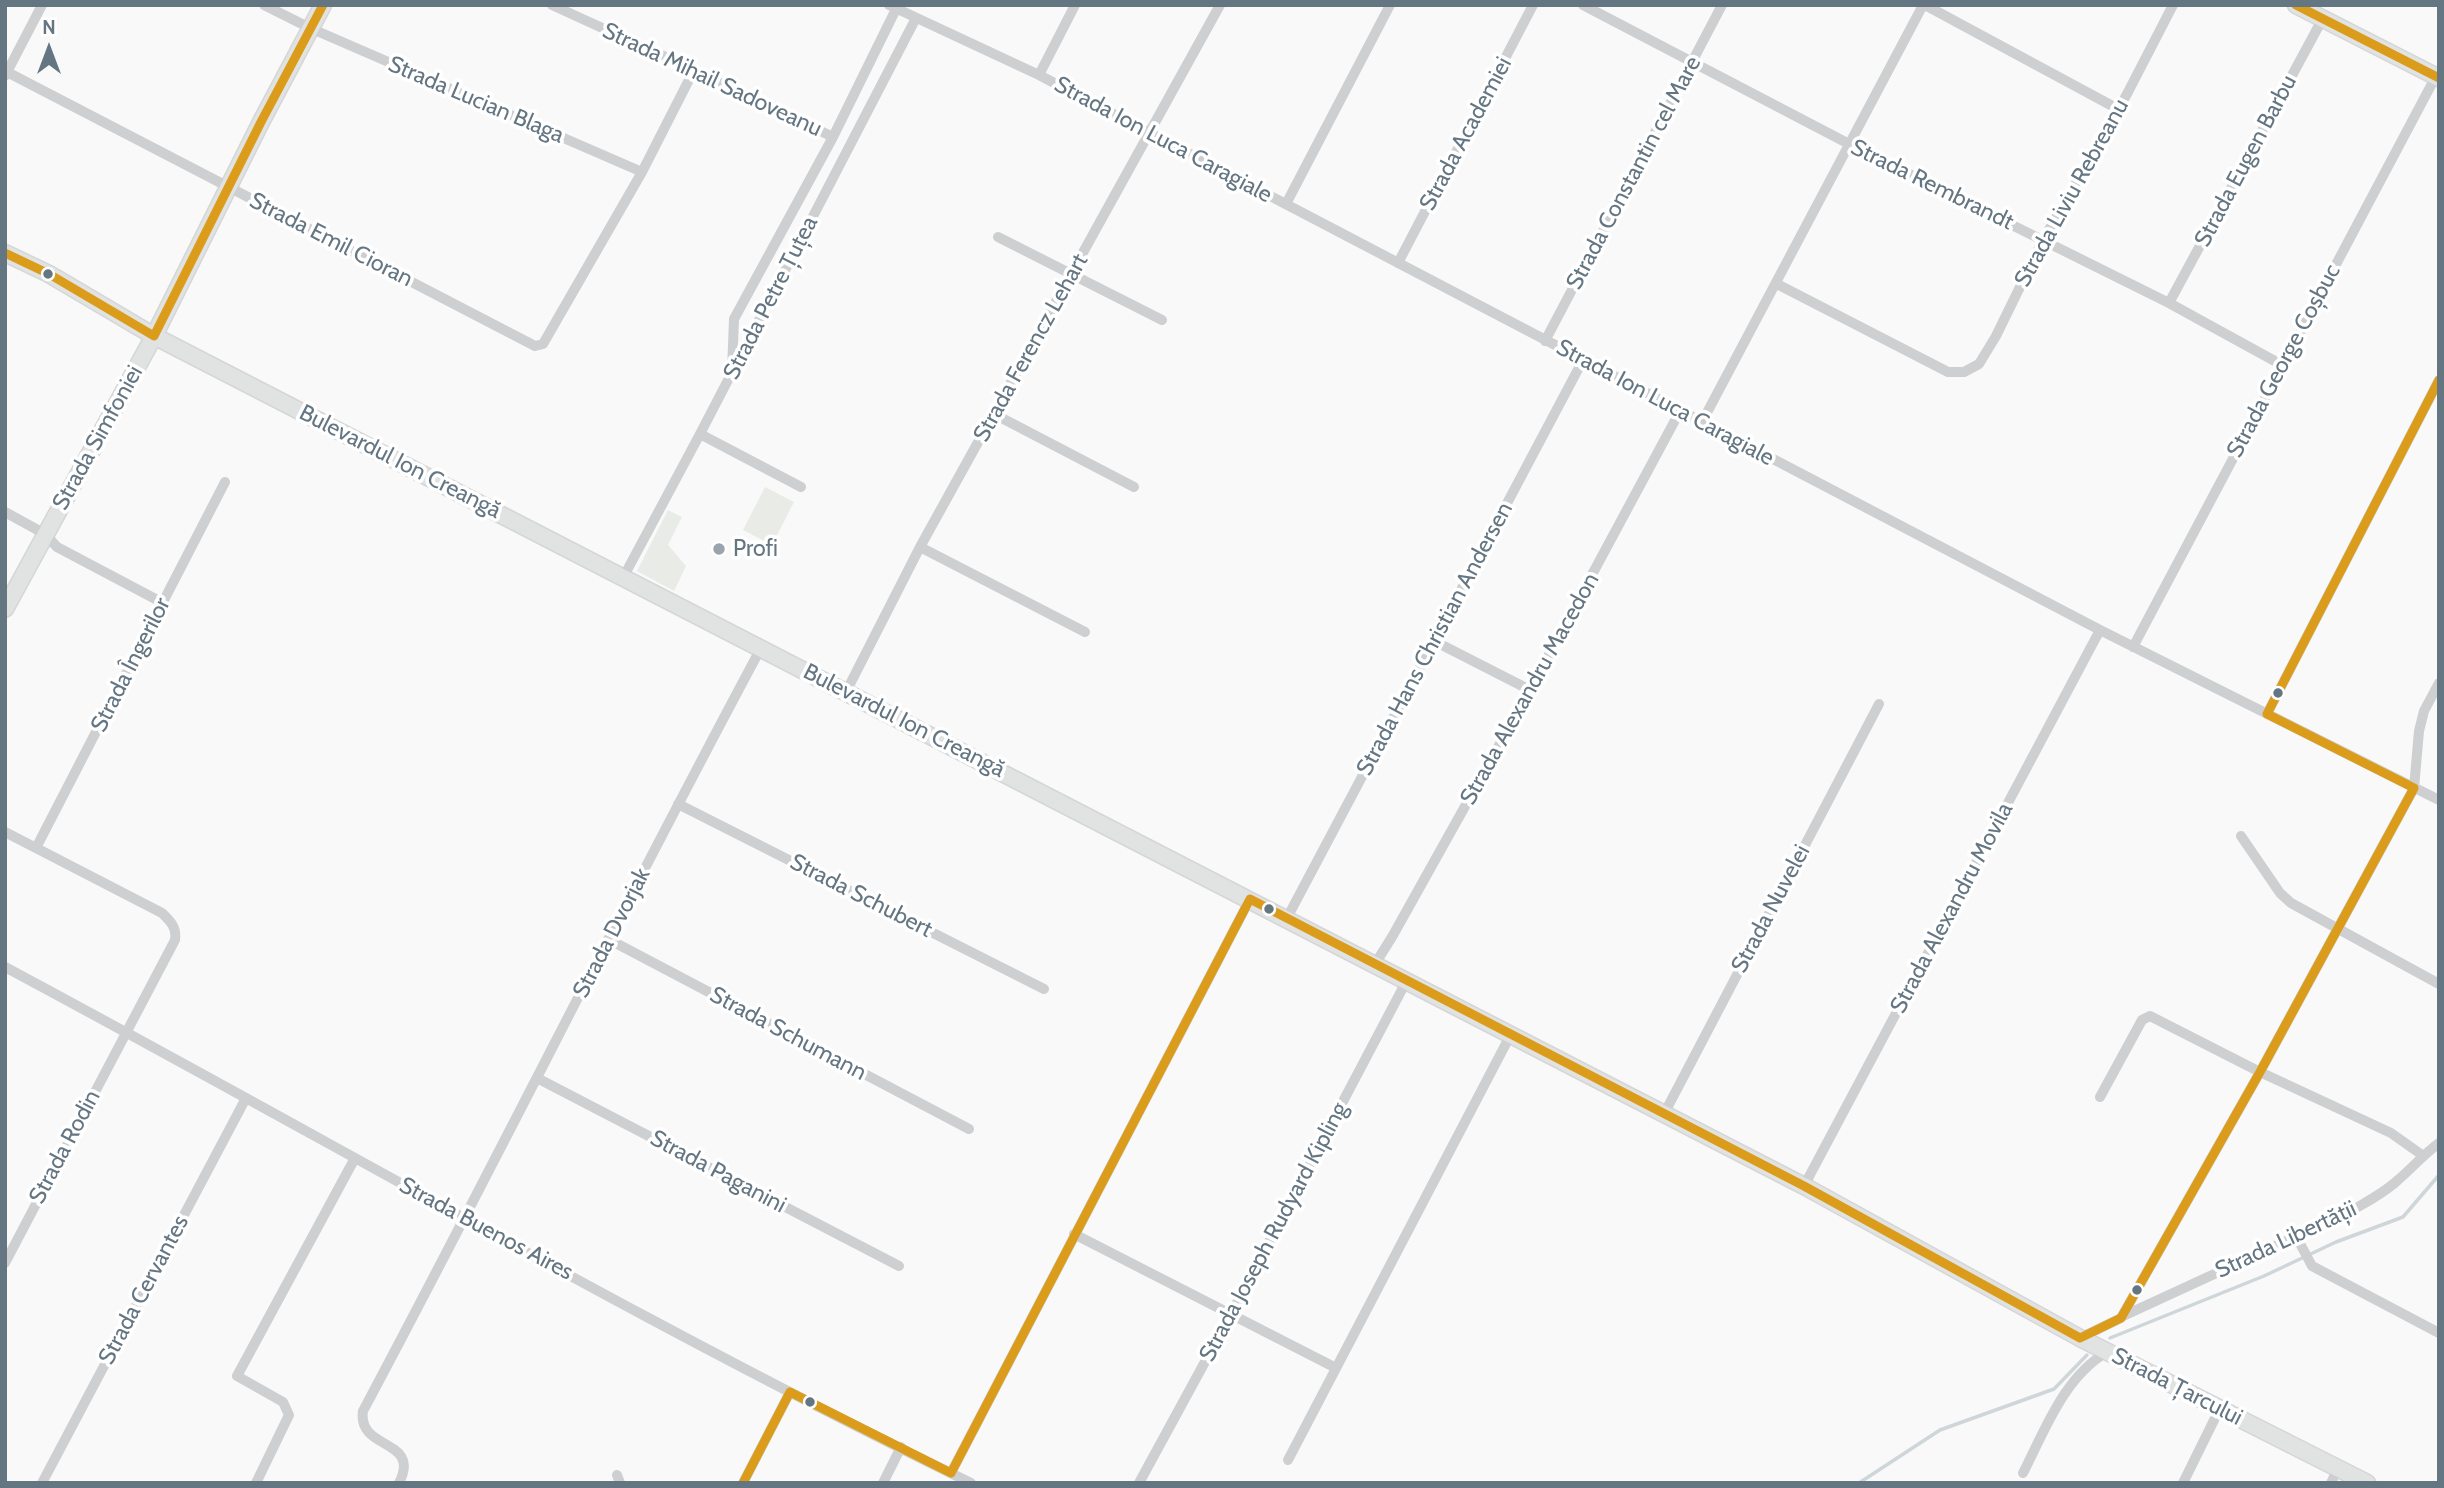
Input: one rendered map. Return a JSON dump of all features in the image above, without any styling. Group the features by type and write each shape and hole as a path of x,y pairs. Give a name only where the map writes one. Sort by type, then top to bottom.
{"street":[{"path":"6,74 43,5"},
{"name":"Strada Lucian Blaga","path":"264,5 310,28 642,172"},
{"name":"Strada Simfoniei","path":"5,609 154,335 323,5"},
{"name":"Strada Mihail Sadoveanu","path":"552,5 833,137"},
{"path":"1039,75 1076,5"},
{"name":"Strada Ferencz Lehart","path":"846,692 920,547 1220,5"},
{"path":"1286,204 1390,5"},
{"name":"Strada Academiei","path":"1398,263 1533,5"},
{"name":"Strada Rembrandt","path":"1583,5 1850,145 2169,303 2281,365"},
{"name":"Strada Constantin cel Mare","path":"1545,341 1722,5"},
{"path":"1702,422 1924,5 2118,109"},
{"name":"Strada Liviu Rebreanu","path":"1777,284 1948,372 1964,372 1979,364 1996,336 2043,240 2118,109 2173,5"},
{"path":"2296,5 2437,77"},
{"path":"732,373 734,319 833,137 894,6"},
{"name":"Strada Ion Luca Caragiale","path":"894,6 1039,75 2099,630 2439,800"},
{"name":"Strada Petre Țuțea","path":"624,576 701,434 916,18"},
{"name":"Strada Eugen Barbu","path":"2169,303 2323,18"},
{"path":"642,172 694,70"},
{"name":"Strada Emil Cioran","path":"6,74 535,346 544,344 642,172"},
{"name":"Strada George Coșbuc","path":"2133,647 2281,365 2437,77"},
{"path":"826,149 843,158"},
{"path":"998,237 1162,320"},
{"name":"Bulevardul Ion Creangă","path":"5,253 49,274 154,335 1804,1186"},
{"name":"Strada Hans Christian Andersen","path":"1287,918 1583,360"},
{"path":"2267,714 2439,380"},
{"name":"Strada Alexandru Macedon","path":"1375,964 1530,690 1681,411"},
{"path":"994,414 1135,487"},
{"path":"701,434 801,486"},
{"name":"Strada Îngerilor","path":"36,848 225,482"},
{"path":"5,512 45,534 57,547 163,603"},
{"path":"920,547 1085,632"},
{"name":"Strada Alexandru Movila","path":"1804,1186 2099,630"},
{"path":"1434,641 1530,690"},
{"name":"Strada Dvorjak","path":"399,1483 405,1471 405,1462 400,1453 366,1432 361,1422 362,1411 466,1219 608,939 761,648"},
{"path":"2121,1318 2260,1072 2414,788 2419,731 2424,711 2439,683"},
{"name":"Strada Nuvelei","path":"1664,1114 1879,704"},
{"name":"Strada Schubert","path":"678,804 1044,989"},
{"name":"Strada Rodin","path":"5,832 162,914 174,928 175,940 5,1263"},
{"path":"2241,836 2280,893 2291,903 2439,984"},
{"path":"951,1473 1250,899"},
{"name":"Strada Schumann","path":"608,939 969,1129"},
{"name":"Strada Buenos Aires","path":"5,967 466,1219 790,1392 971,1483"},
{"name":"Strada Joseph Rudyard Kipling","path":"1139,1483 1407,980"},
{"path":"2100,1097 2142,1020 2150,1016 2260,1072 2391,1133 2422,1155"},
{"path":"1288,1460 1511,1034"},
{"name":"Strada Paganini","path":"537,1078 899,1266"},
{"name":"Strada Cervantes","path":"42,1483 246,1098"},
{"name":"Strada Libertății","path":"2080,1338 2380,1195 2399,1180 2422,1155 2439,1143"},
{"path":"256,1483 289,1415 283,1402 237,1376 355,1158"},
{"name":"Strada Țarcului","path":"1804,1186 2080,1338 2220,1408 2334,1475 2367,1483"},
{"path":"1074,1234 1336,1368"},
{"path":"2296,1236 2312,1266 2439,1333"},
{"path":"2023,1473 2069,1387 2092,1360 2107,1352"},
{"path":"743,1483 790,1392"},
{"path":"2183,1483 2220,1408"},
{"path":"883,1483 901,1447"}],"shaded area":[{"path":"765,487 794,502 772,545 743,530"},
{"path":"668,510 682,517 668,545 686,566 674,591 637,571"}],"waterway":[{"path":"2110,1338 2264,1276 2336,1242 2403,1217 2439,1175"},
{"path":"1859,1483 1940,1430 2054,1389 2087,1355"}],"transit line":[{"path":"154,336 323,5"},
{"path":"2296,5 2439,78"},
{"path":"5,253 49,274 154,336"},
{"path":"2267,714 2439,380"},
{"path":"2267,714 2414,788"},
{"path":"2080,1338 2121,1318 2260,1072 2414,788"},
{"path":"1250,899 1804,1186 2080,1338"},
{"path":"951,1473 1250,899"},
{"path":"790,1392 951,1473"},
{"path":"743,1483 790,1392"}],"place":[{"name":"Profi","path":"719,549"}]}
